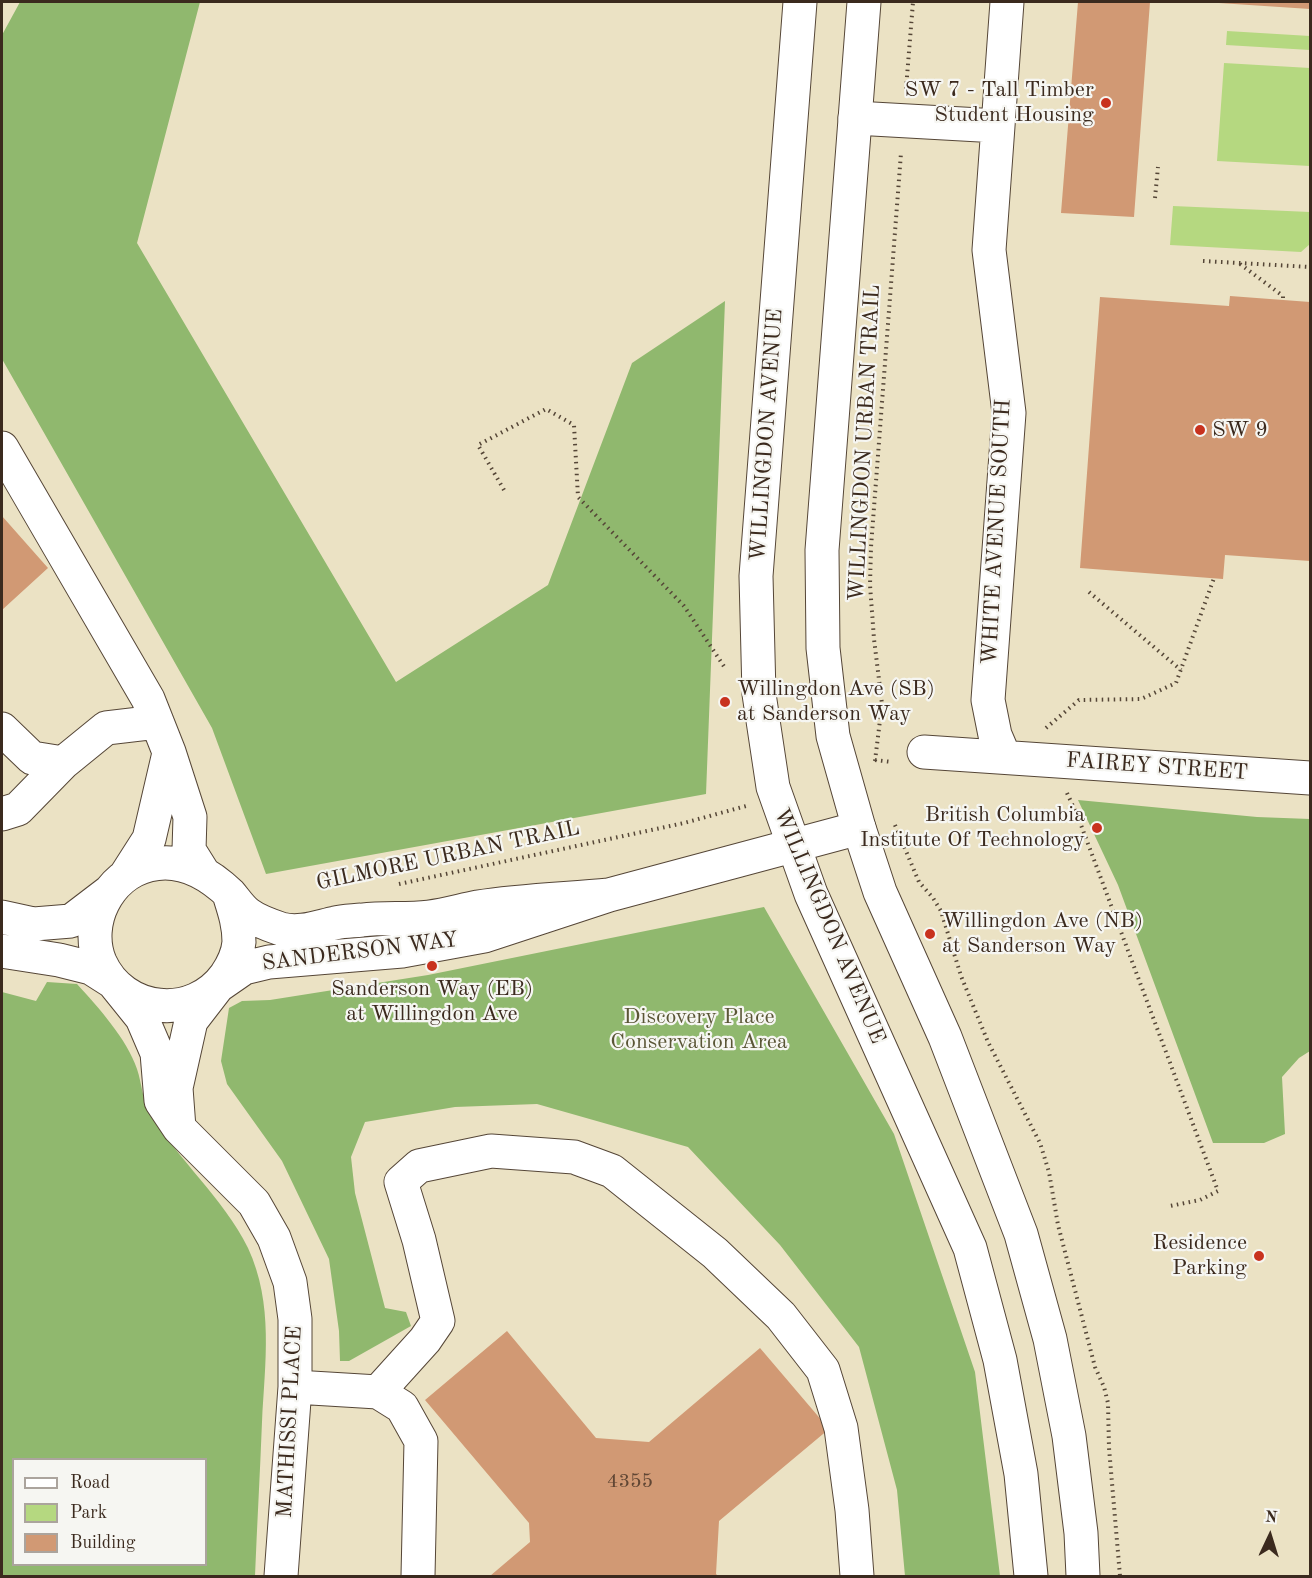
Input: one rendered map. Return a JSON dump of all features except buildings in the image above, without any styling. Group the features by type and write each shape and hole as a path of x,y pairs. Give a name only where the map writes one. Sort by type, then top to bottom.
{"street":[{"name":"WILLINGDON AVENUE","path":"800,2 756,576 759,694 773,787 811,894 970,1248 1000,1360 1021,1474 1031,1576"},
{"path":"864,2 822,550 823,648 833,736 880,892 945,1037 1021,1234 1050,1339 1069,1436 1081,1533 1083,1576"},
{"name":"WHITE AVENUE SOUTH","path":"1004,756 994,735 988,700 1009,413 989,250 1007,2"},
{"path":"855,118 998,126"},
{"path":"2,448 148,699 169,752 190,817 189,850 216,884 238,921 239,945 232,966 191,1021 176,1088 179,1128"},
{"path":"2,814 18,809 63,763 106,728 157,722"},
{"path":"2,729 32,758 63,763"},
{"path":"113,982 100,961 95,938 98,913 149,839 169,752"},
{"name":"FAIREY STREET","path":"924,752 1311,778"},
{"name":"SANDERSON WAY","path":"218,986 244,968 268,962 402,951 484,936 609,895 859,828"},
{"path":"2,917 34,924 71,921 118,883 148,865 173,862 195,868 216,884"},
{"name":"SANDERSON WAY","path":"216,884 249,915 282,929 303,931 336,922 428,917 479,907 609,895"},
{"path":"2,951 59,960 91,968 131,997 153,1005 176,1006 199,999 218,986"},
{"name":"MATHISSI PLACE","path":"113,982 142,1018 157,1053 161,1101 179,1128 254,1203 274,1238 290,1282 295,1319 295,1387 281,1576"},
{"path":"378,1392 425,1340 438,1321 419,1240 401,1182 419,1166 491,1151 574,1156 612,1172 715,1253 781,1316 823,1370 841,1428 852,1510 857,1576"},
{"path":"295,1387 378,1392 402,1407 421,1441 418,1576"}],"path":[{"path":"906,95 913,2"},
{"name":"WILLINGDON URBAN TRAIL","path":"876,772 875,760 882,704 870,585 871,547 902,141"},
{"path":"1155,198 1158,167"},
{"path":"1203,261 1311,267"},
{"path":"1239,263 1283,296 1283,300"},
{"path":"504,490 478,445 546,409 574,425 578,497 684,606 726,669"},
{"path":"1041,733 1079,700 1141,699 1176,683 1214,578"},
{"path":"1089,592 1181,670"},
{"path":"1066,790 1218,1191 1200,1200 1170,1206"},
{"name":"GILMORE URBAN TRAIL","path":"398,884 684,824 739,808"},
{"path":"893,819 919,882 933,897 941,911"}],"green space":[{"path":"20,2 200,2 137,243 396,682 548,585 632,363 725,301 706,794 266,874 212,728 2,359 2,35"},
{"path":"1227,31 1310,36 1310,50 1226,45"},
{"path":"1224,63 1310,68 1310,166 1217,161"},
{"path":"1173,206 1310,212 1310,244 1301,252 1170,245"},
{"path":"1078,800 1257,817 1310,819 1310,1051 1299,1058 1282,1077 1285,1134 1264,1143 1213,1143 1118,885"},
{"name":"Discovery Place Conservation Area","path":"764,907 894,1134 975,1372 1000,1576 905,1576 897,1490 859,1347 780,1245 688,1147 537,1104 455,1107 365,1122 351,1157 355,1193 385,1308 406,1312 411,1326 349,1361 340,1361 339,1331 329,1259 282,1161 227,1084 221,1061 229,1008 242,1001 270,1000 428,975"},
{"path":"47,982 77,984 103,1013 126,1046 139,1075 145,1102 161,1130 226,1212 248,1248 262,1291 266,1334 255,1576 2,1576 2,992 36,1001"}],"place":[{"name":"SW 7 - Tall Timber Student Housing","path":"1106,103"},
{"name":"SW 9","path":"1200,430"},
{"name":"Willingdon Ave (SB) at Sanderson Way","path":"725,702"},
{"name":"British Columbia Institute Of Technology","path":"1097,828"},
{"name":"Willingdon Ave (NB) at Sanderson Way","path":"930,934"},
{"name":"Sanderson Way (EB) at Willingdon Ave","path":"432,966"},
{"name":"Residence Parking","path":"1259,1256"}]}
